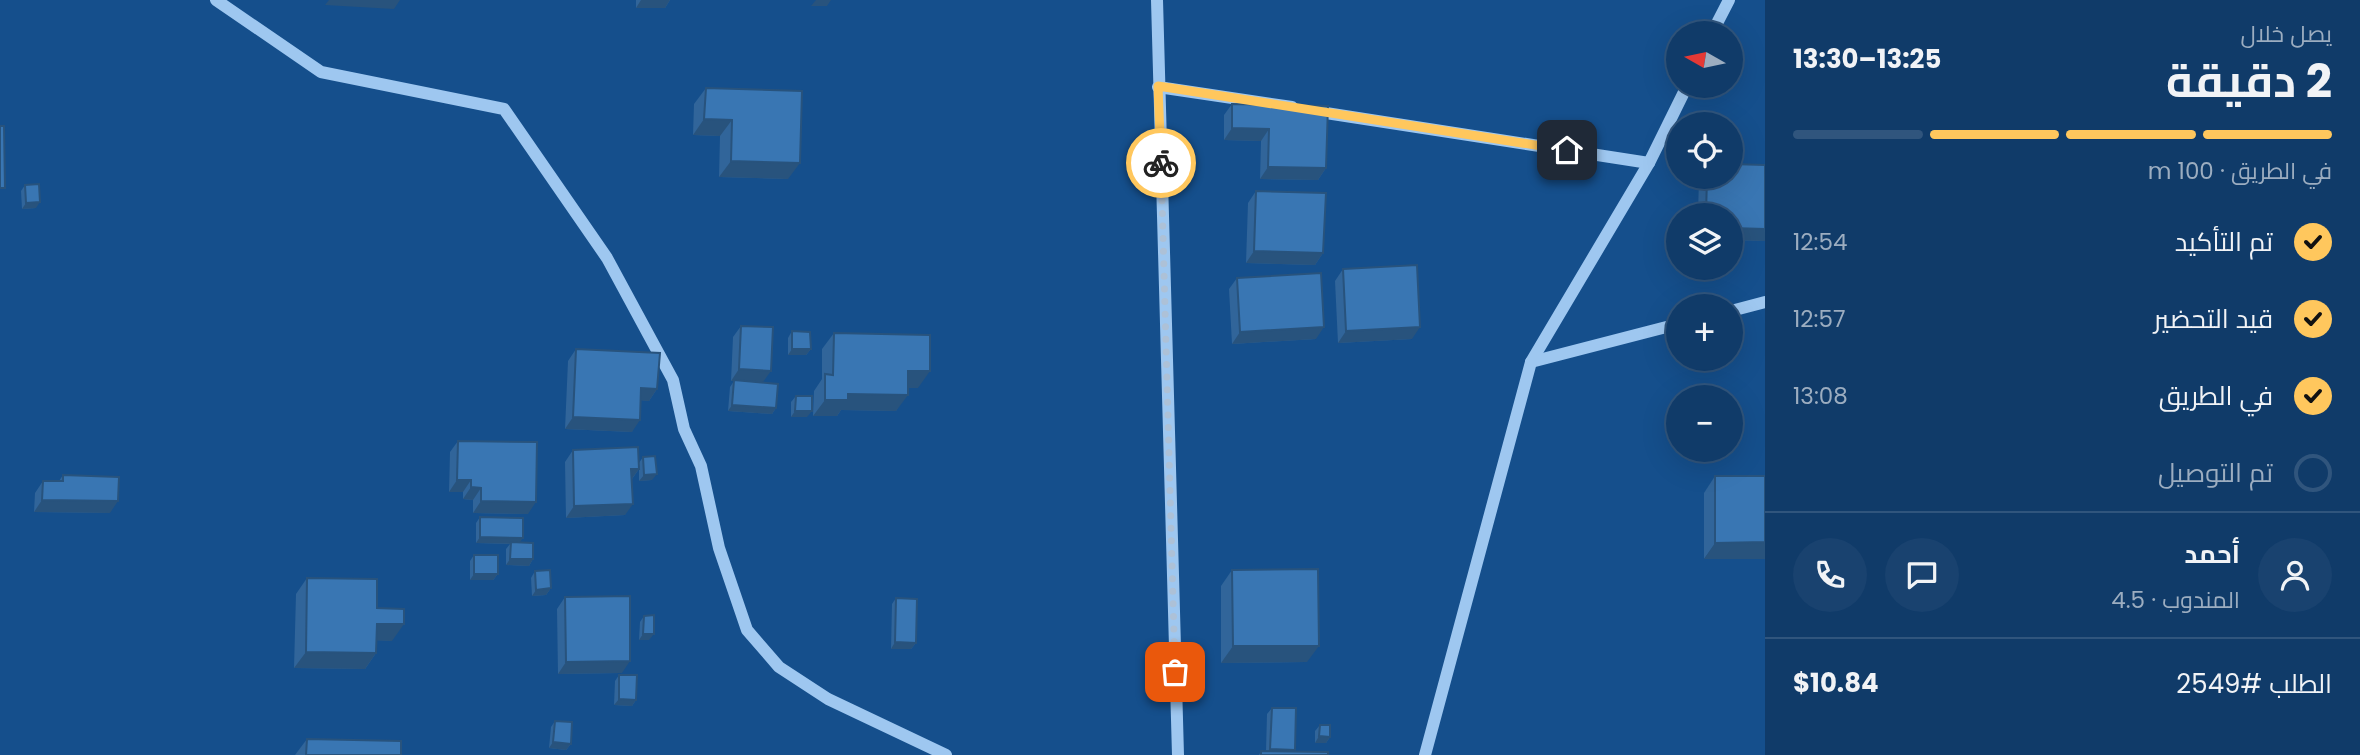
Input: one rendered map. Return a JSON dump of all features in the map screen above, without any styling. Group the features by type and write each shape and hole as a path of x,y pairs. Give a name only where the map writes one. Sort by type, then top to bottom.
{"street":[{"path":"216,0 321,72 504,109 607,258 673,380 684,429 701,466 719,548 747,630 779,667 828,699 946,755"},
{"path":"1157,0 1178,755"},
{"path":"1718,21 1729,0"},
{"path":"1158,86 1648,163"},
{"path":"1425,755 1531,362 1648,163 1680,98"},
{"path":"1743,308 1765,302"},
{"path":"1531,362 1666,327"}],"building":[{"path":"706,88 802,91 800,163 731,161 732,120 704,119"},
{"path":"1232,104 1328,106 1326,168 1268,167 1269,129 1232,128"},
{"path":"0,126 4,126 5,188 0,188"},
{"path":"1743,164 1765,165 1765,229 1743,228 1743,203 1706,203 1707,189 1743,189"},
{"path":"39,184 40,202 26,203 25,185"},
{"path":"1256,191 1326,193 1323,253 1254,251"},
{"path":"1417,265 1420,327 1346,331 1343,269"},
{"path":"1321,273 1324,327 1240,332 1237,278"},
{"path":"741,326 773,327 771,371 739,369"},
{"path":"792,331 810,332 811,349 792,349"},
{"path":"834,333 930,335 930,371 908,371 908,395 848,394 848,400 825,400 825,374 833,375"},
{"path":"576,349 660,353 657,389 641,388 640,420 573,417"},
{"path":"734,380 778,384 776,408 732,405"},
{"path":"796,396 812,396 812,411 795,411"},
{"path":"458,441 537,442 536,502 481,501 481,488 471,487 471,480 457,480"},
{"path":"638,447 639,469 631,469 633,504 574,506 573,450"},
{"path":"655,456 657,474 644,475 643,457"},
{"path":"63,475 119,477 118,501 42,500 43,481 63,481"},
{"path":"1715,476 1765,476 1765,542 1715,543"},
{"path":"480,517 523,518 523,538 480,537"},
{"path":"511,542 533,543 533,559 510,559"},
{"path":"474,555 498,555 498,574 474,574"},
{"path":"1318,569 1319,646 1233,646 1232,570"},
{"path":"550,570 551,588 536,590 535,571"},
{"path":"307,578 377,579 377,608 404,609 404,624 377,624 376,653 306,652"},
{"path":"630,596 630,661 566,662 565,597"},
{"path":"896,598 917,599 916,643 895,642"},
{"path":"654,615 654,634 643,634 644,616"},
{"path":"619,675 637,675 636,700 619,699"},
{"path":"1272,708 1296,708 1295,750 1270,749"},
{"path":"555,721 572,722 571,744 553,742"},
{"path":"1320,725 1330,725 1330,737 1319,736"},
{"path":"307,739 401,741 401,755 306,755"},
{"path":"1261,751 1328,752 1328,755 1261,755"}],"way so far":[{"path":"1161,163 1175,672"}],"route":[{"path":"1161,163 1158,86 1567,150"}]}
